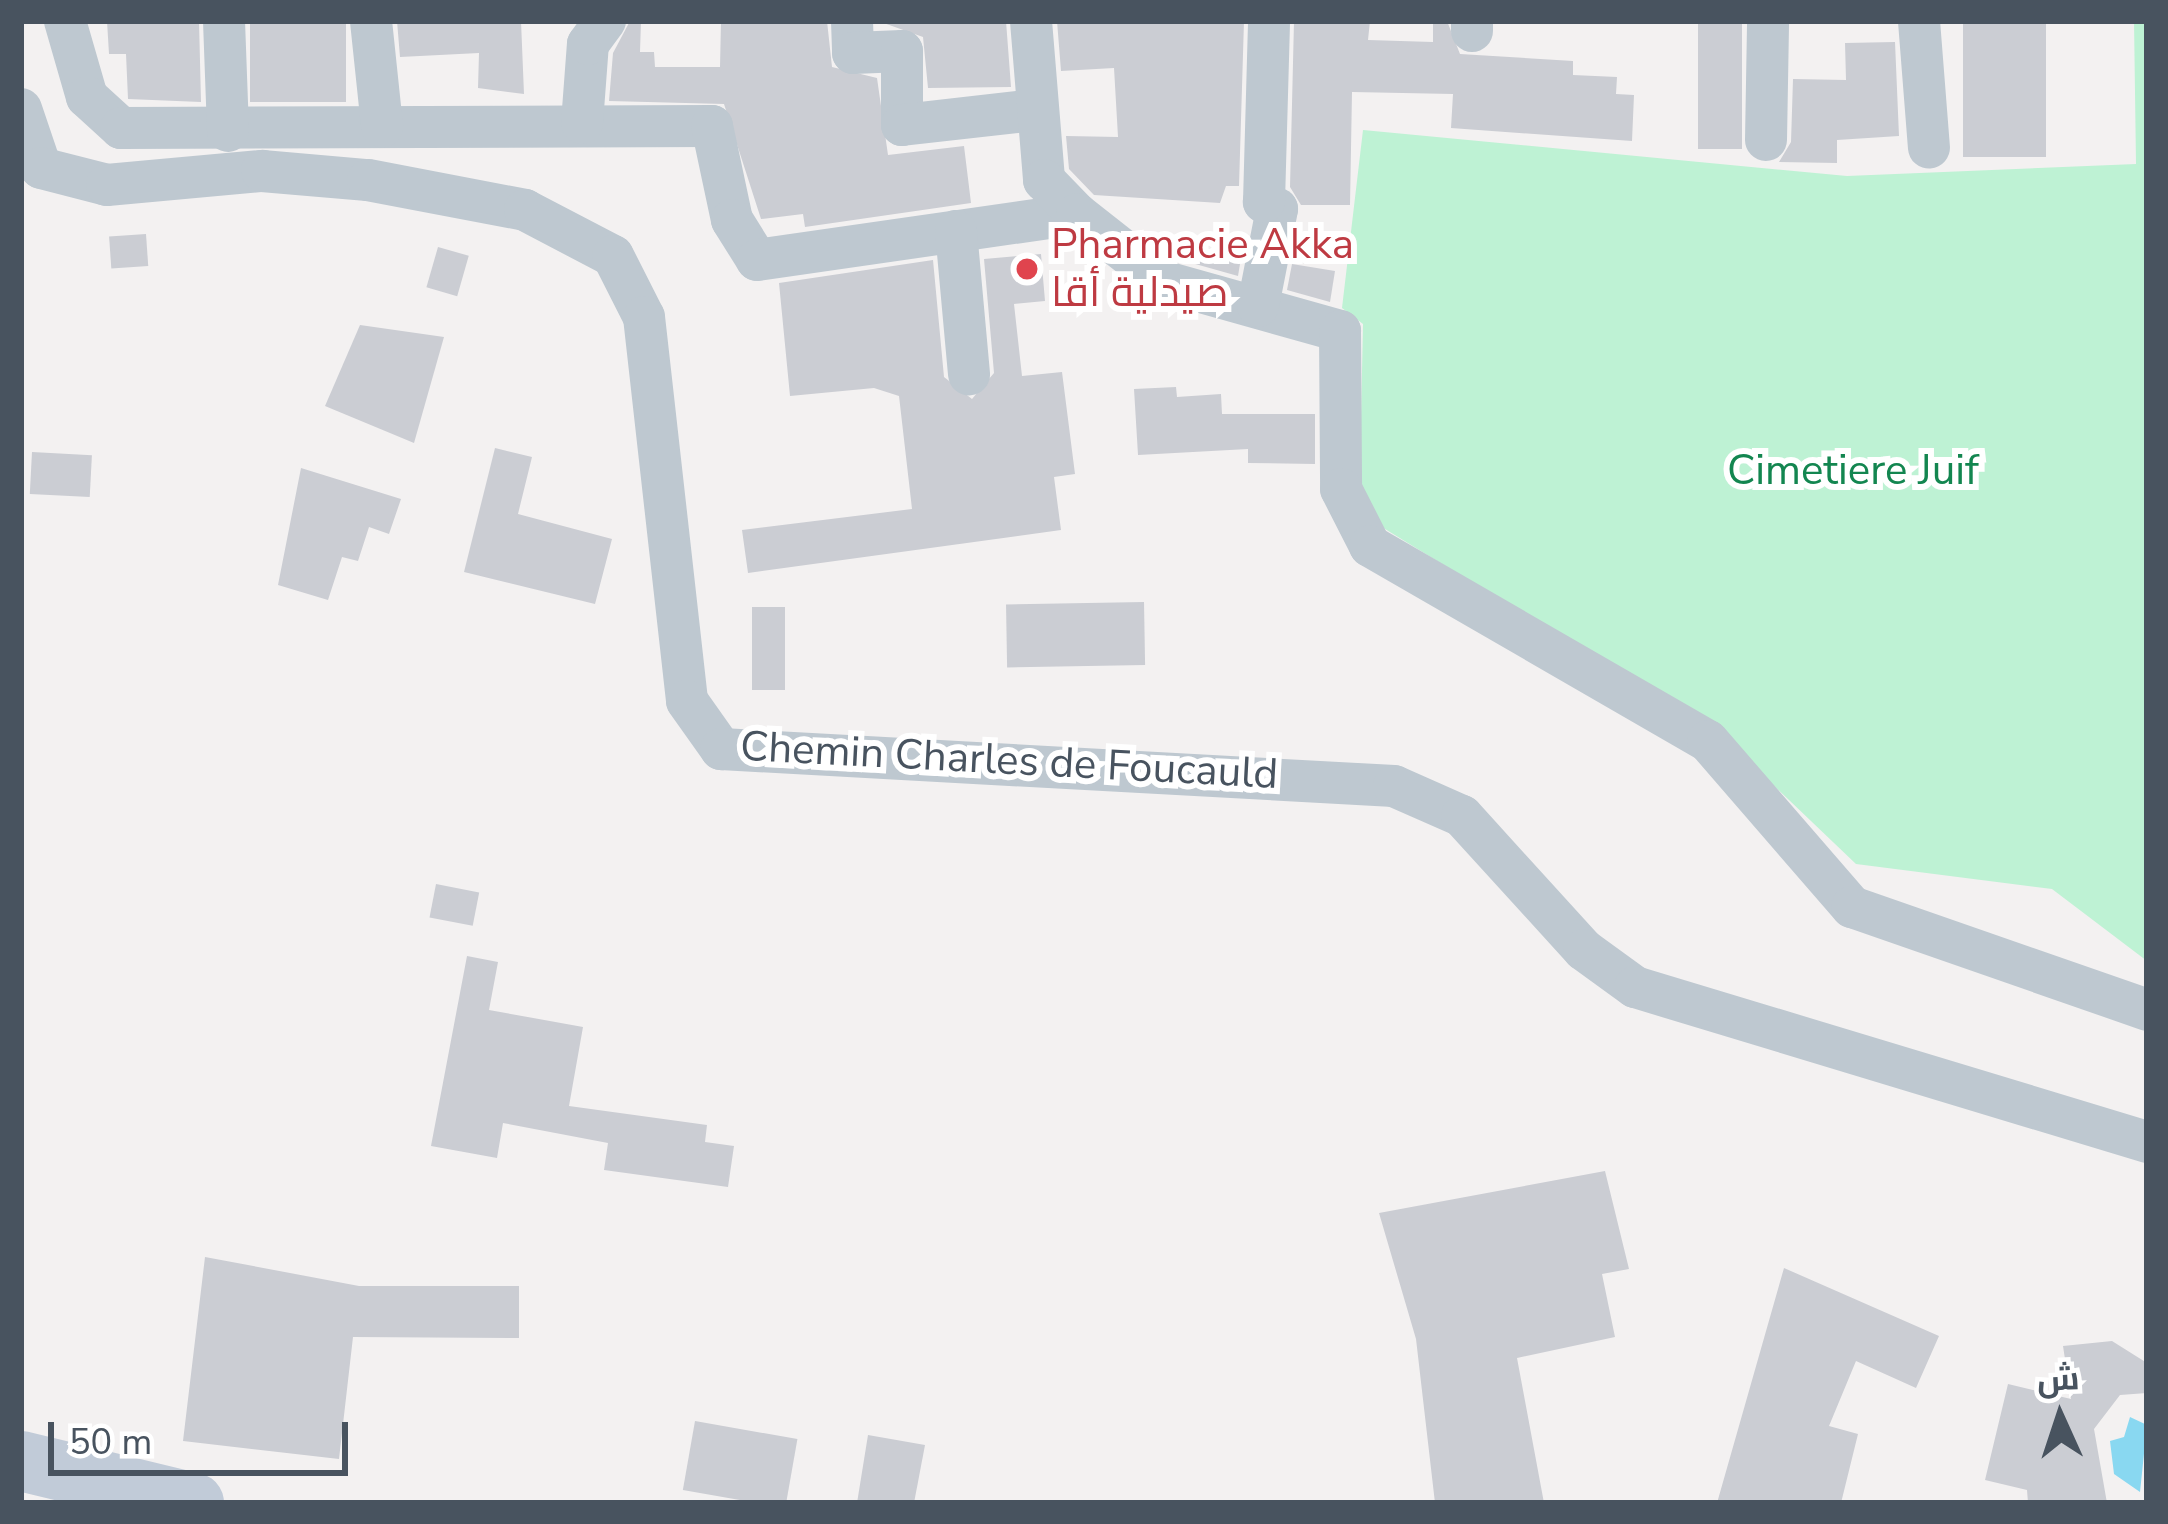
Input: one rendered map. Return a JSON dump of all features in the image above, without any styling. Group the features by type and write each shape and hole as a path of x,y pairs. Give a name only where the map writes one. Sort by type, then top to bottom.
{"main road":[{"path":"21,1461 194,1503"}],"street":[{"path":"65,21 105,122 229,130 582,123 712,126 732,220 758,260 1077,214"},
{"path":"224,21 229,130"},
{"path":"371,21 382,126"},
{"path":"582,123 589,44 605,21"},
{"path":"852,21 853,53 902,51 902,125 1035,110"},
{"path":"1031,21 1043,180 1139,271 1340,331 1342,489 1370,546 1708,741 1852,907 2147,1010"},
{"path":"1258,306 1277,209 1264,202 1269,21"},
{"path":"1766,140 1768,21"},
{"path":"1918,21 1929,148"},
{"name":"Chemin Charles de Foucauld","path":"21,109 41,168 106,185 262,171 368,180 525,210 604,248 644,316 687,700 722,748 1394,786 1462,816 1584,950 1635,987 2147,1142"},
{"path":"956,231 969,374"}],"green space":[{"name":"Cimetiere Juif","path":"2134,21 2147,21 2147,961 2052,889 1856,864 1722,736 1359,513 1363,324 1342,308 1363,130 1847,176 2136,164"}],"water":[{"path":"2130,1417 2147,1425 2140,1492 2114,1474 2110,1441 2124,1437"}],"building":[{"path":"107,21 199,21 201,102 128,99 126,54 109,54"},
{"path":"250,21 346,21 346,102 250,102"},
{"path":"397,21 521,21 524,94 478,88 479,53 400,57"},
{"path":"630,21 641,21 640,52 654,52 655,67 720,67 721,21 827,21 832,67 877,78 888,155 964,146 971,203 805,227 803,214 761,219 724,104 609,101 613,53"},
{"path":"878,21 1006,21 1011,87 928,88 923,37"},
{"path":"1057,21 1244,21 1239,186 1226,186 1220,203 1094,195 1069,169 1066,136 1118,137 1114,68 1061,71"},
{"path":"1294,21 1370,21 1368,40 1433,42 1433,21 1447,21 1460,54 1573,61 1573,75 1617,77 1616,94 1634,95 1632,141 1451,128 1453,94 1352,92 1350,205 1301,205 1290,187"},
{"path":"1698,21 1742,21 1742,149 1698,149"},
{"path":"1963,21 2046,21 2046,157 1963,157"},
{"path":"1895,42 1899,136 1837,140 1837,163 1779,162 1791,142 1793,79 1846,80 1845,43"},
{"path":"146,234 148,266 111,269 109,237"},
{"path":"1153,241 1241,258 1238,276 1174,258"},
{"path":"438,247 469,256 457,296 426,287"},
{"path":"1041,254 1045,301 1014,304 1022,376 1062,372 1075,474 1054,477 1061,530 748,573 742,530 912,509 899,396 874,388 790,396 779,283 933,260 944,377 972,399 994,373 984,259"},
{"path":"1292,264 1335,271 1330,302 1287,290"},
{"path":"360,325 444,337 414,443 325,406"},
{"path":"1176,387 1177,397 1221,394 1222,414 1315,414 1315,464 1248,463 1248,449 1138,455 1134,389"},
{"path":"495,448 532,457 518,514 612,539 595,604 464,572"},
{"path":"32,452 92,455 90,497 30,494"},
{"path":"301,468 401,499 389,534 369,527 358,561 342,557 328,600 278,585"},
{"path":"1144,602 1145,665 1007,667 1006,604"},
{"path":"752,607 785,607 785,690 752,690"},
{"path":"436,884 479,892 473,926 430,917"},
{"path":"467,956 498,962 489,1010 583,1027 569,1106 707,1125 705,1142 734,1146 728,1187 604,1170 608,1143 503,1123 497,1158 431,1146"},
{"path":"1605,1171 1629,1269 1602,1274 1615,1337 1517,1358 1544,1503 1435,1503 1416,1339 1379,1213"},
{"path":"205,1257 359,1286 519,1286 519,1338 353,1337 339,1459 183,1441"},
{"path":"1784,1268 1939,1336 1916,1388 1856,1361 1829,1426 1858,1434 1841,1503 1717,1503"},
{"path":"2112,1341 2147,1363 2147,1393 2120,1395 2094,1429 2107,1503 2028,1503 2027,1490 1985,1480 2008,1384 2071,1399 2063,1346"},
{"path":"695,1421 797,1439 786,1503 757,1503 683,1490"},
{"path":"868,1435 925,1445 914,1503 857,1503"}],"place":[{"name":"Pharmacie Akka صيدلية أقا","path":"1027,269"}]}
